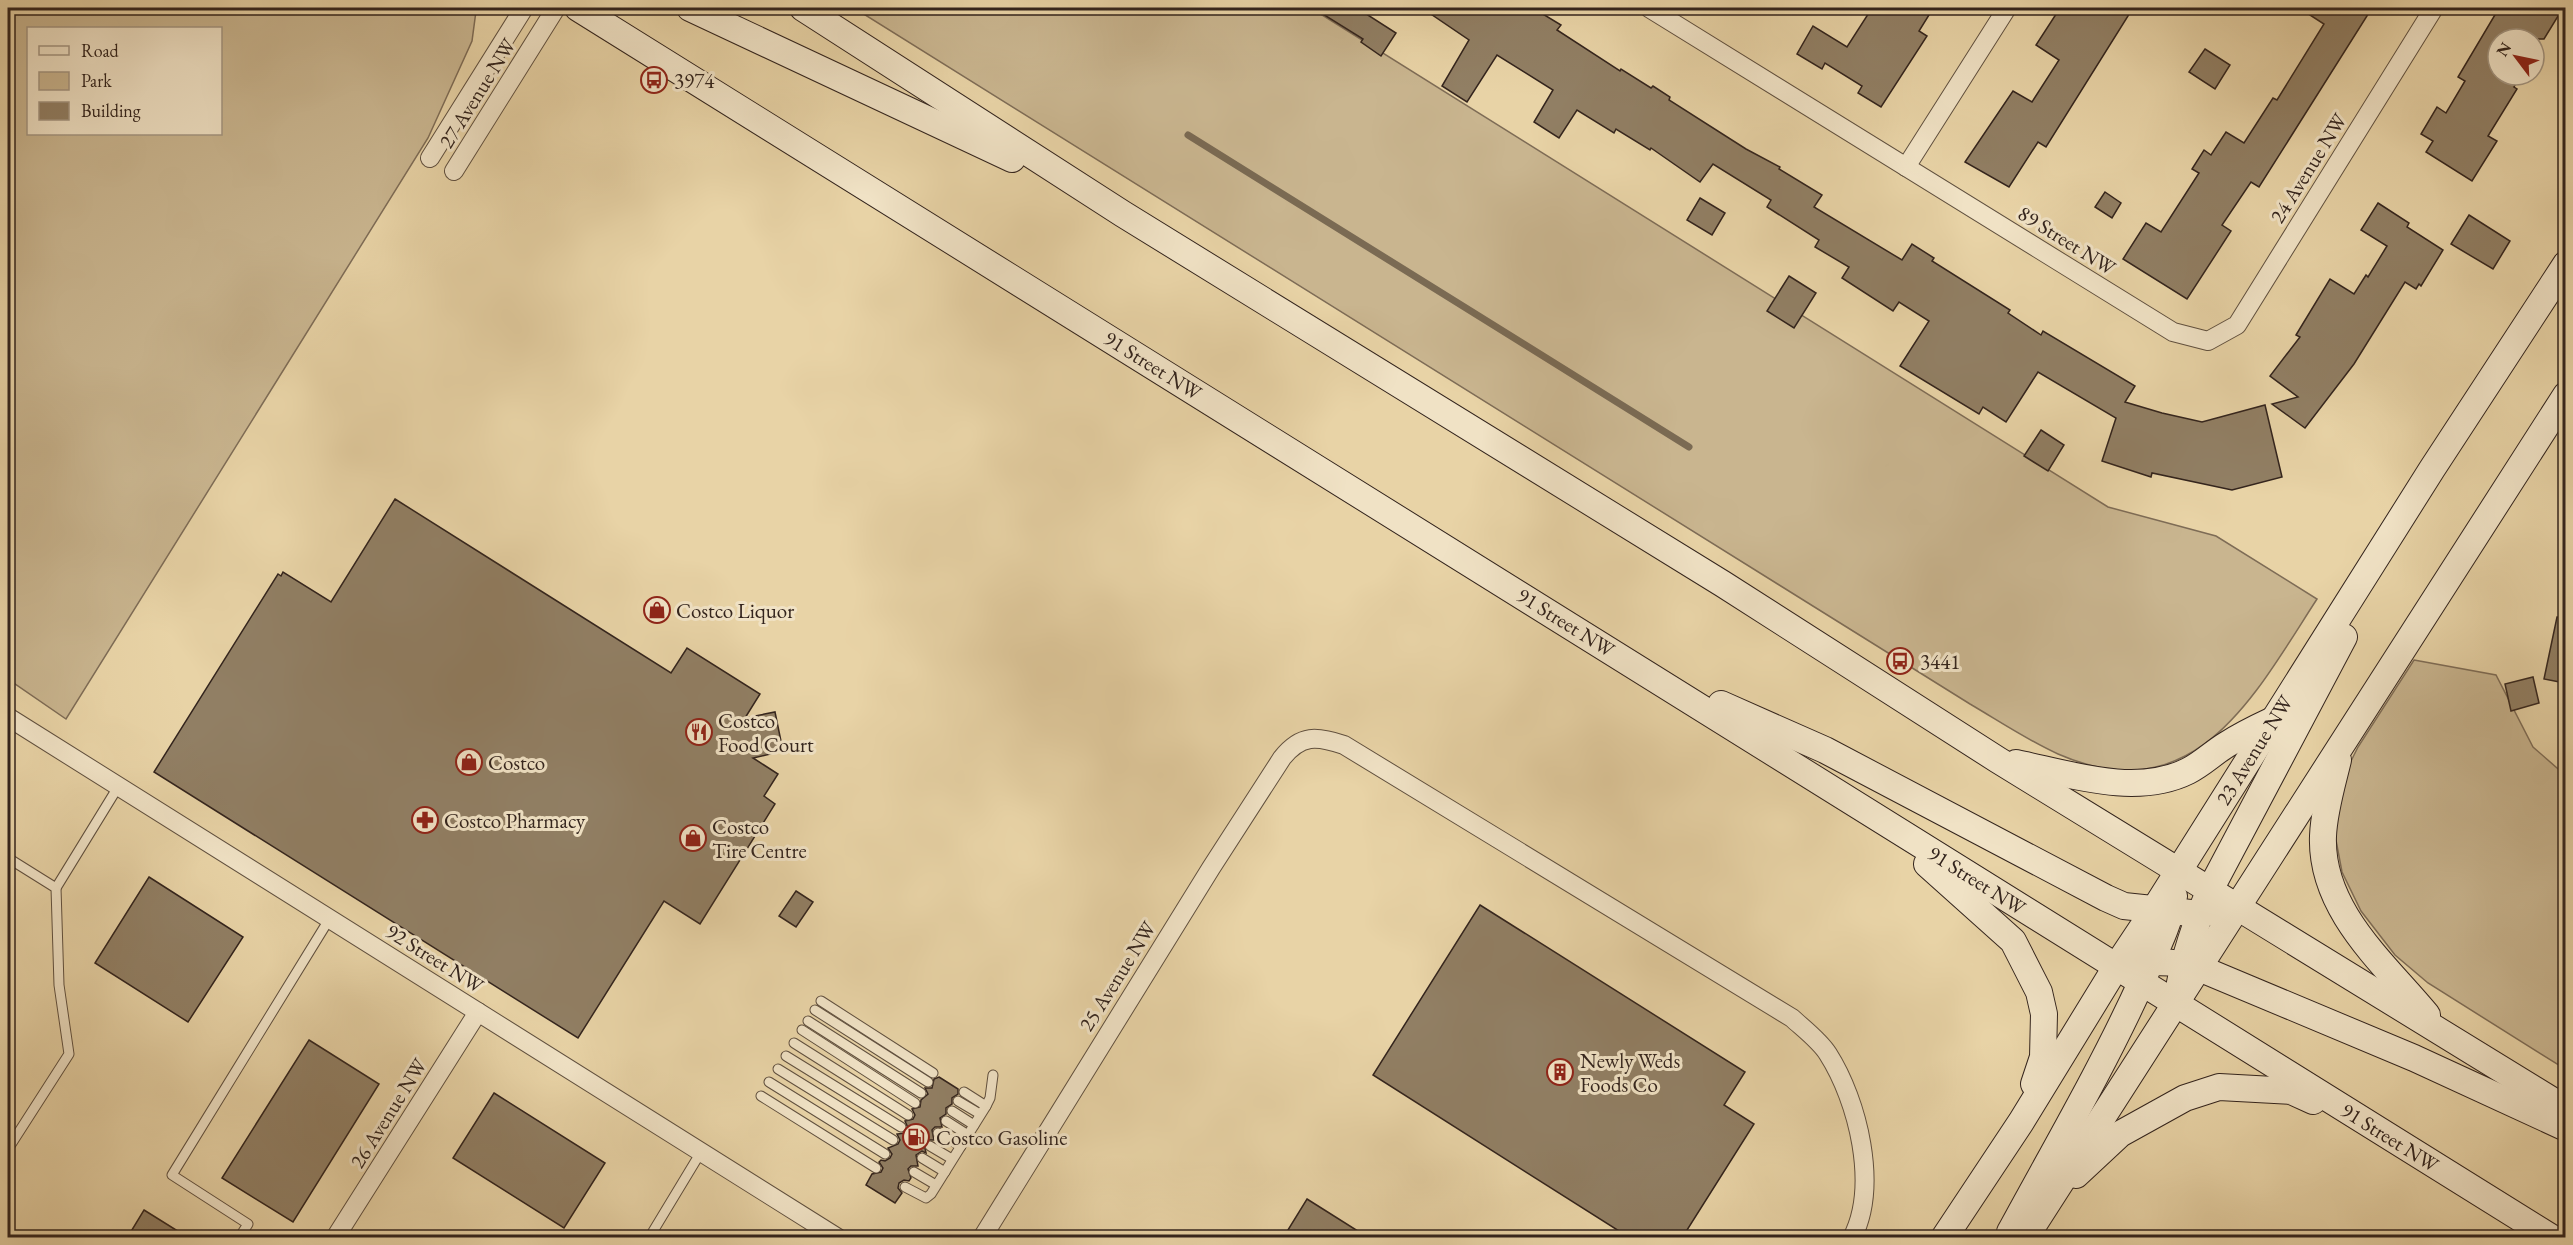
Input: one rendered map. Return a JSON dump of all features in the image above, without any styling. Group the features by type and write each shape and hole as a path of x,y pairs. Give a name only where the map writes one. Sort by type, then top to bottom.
{"main road":[{"name":"91 Street NW","path":"578,8 2116,967 2147,971 2175,1003 2552,1238"},
{"path":"690,8 922,115 1123,214"},
{"path":"803,8 1123,214 1723,584 1998,760 2565,1109"},
{"name":"23 Avenue NW","path":"2178,869 2565,264"},
{"path":"2025,1238 2175,1003 2191,966 2235,906 2565,395"},
{"path":"2191,966 2200,914 2210,891 2432,469"},
{"path":"1637,667 1825,750 2124,906 2200,914 2235,906"},
{"path":"1998,760 2099,780 2151,781 2188,771 2228,744 2274,719"},
{"path":"2343,741 2327,805 2322,836 2327,876 2342,912 2357,935 2440,1031"},
{"path":"1853,802 1968,898 2013,941 2039,992 2044,1014 2043,1058 2021,1122"},
{"path":"2007,1238 2124,1020 2147,971 2163,911 2178,869"},
{"path":"1944,1238 2021,1122 2116,967 2163,911"},
{"path":"2147,971 2191,966 2414,1058 2565,1128"},
{"path":"2048,1202 2120,1134 2185,1098 2219,1087 2291,1091 2372,1126"}],"street":[{"name":"27 Avenue NW","path":"430,159 524,8"},
{"name":"27 Avenue NW","path":"454,171 556,8"},
{"name":"89 Street NW","path":"1649,8 2173,332 2208,341"},
{"path":"1906,167 2007,8"},
{"name":"24 Avenue NW","path":"2208,341 2237,325 2434,8"},
{"name":"92 Street NW","path":"8,717 838,1238"},
{"name":"25 Avenue NW","path":"982,1238 1210,867 1281,758 1299,743 1310,738 1324,738 1344,745 1792,1018 1828,1053 1852,1101 1861,1141 1863,1197 1852,1238"},
{"name":"26 Avenue NW","path":"335,1238 478,1012"}],"lane":[{"path":"8,1149 69,1054 59,985 56,888 118,787"},
{"path":"8,858 56,888"},
{"path":"239,1238 248,1224 172,1175 330,918"},
{"path":"815,1010 931,1078 821,1001"},
{"path":"808,1021 921,1093"},
{"path":"802,1030 915,1103"},
{"path":"794,1043 908,1115"},
{"path":"786,1056 901,1127"},
{"path":"778,1069 893,1140"},
{"path":"905,1187 926,1198 945,1172 990,1098 993,1075"},
{"path":"770,1082 885,1154"},
{"path":"964,1092 983,1110"},
{"path":"761,1096 876,1168"},
{"path":"958,1101 983,1110"},
{"path":"951,1111 974,1125"},
{"path":"946,1121 968,1135"},
{"path":"938,1133 961,1146"},
{"path":"930,1146 952,1160"},
{"path":"649,1238 701,1152"},
{"path":"922,1158 945,1172"},
{"path":"914,1172 936,1185"}],"green space":[{"path":"8,8 472,8 476,11 472,41 428,138 66,719 8,679"},
{"path":"854,8 1311,8 2108,507 2216,536 2317,599 2269,673 2243,706 2215,735 2184,757 2147,769 2106,769 2058,754 2024,737 1970,704"},
{"path":"2414,660 2496,675 2533,747 2565,775 2565,1069 2428,983 2395,955 2361,911 2342,872 2335,835 2335,822 2346,771 2358,747"}],"building":[{"path":"1313,8 1357,8 1396,33 1381,56 1361,42 1363,39"},
{"path":"1422,8 1533,8 1561,25 1557,30 1620,71 1621,69 1651,88 1653,86 1670,97 1669,100 1822,195 1814,207 1902,260 1912,244 1934,258 1932,261 2010,310 2008,313 2041,335 2043,331 2135,386 2125,402 2202,422 2265,405 2282,477 2232,490 2152,473 2151,477 2102,461 2116,418 2038,372 2006,422 1983,407 1979,414 1900,366 1929,321 1899,302 1893,311 1842,278 1849,267 1815,247 1819,240 1767,207 1771,200 1713,164 1700,182 1651,148 1650,150 1616,129 1614,133 1577,110 1559,138 1534,122 1553,90 1497,55 1467,102 1442,86 1469,40"},
{"path":"1872,8 1918,8 1929,15 1919,31 1927,36 1881,107 1858,93 1862,86 1825,63 1822,69 1797,54 1813,26 1847,47"},
{"path":"2060,8 2133,8 2046,147 2038,142 2009,187 1965,162 2013,91 2032,102 2059,60 2036,45"},
{"path":"2299,8 2372,8 2259,187 2251,182 2222,225 2231,231 2187,299 2123,259 2146,223 2161,232 2199,173 2192,169 2204,150 2211,155 2226,132 2244,143 2273,98 2277,100 2324,24"},
{"path":"2499,8 2563,8 2546,36 2546,27 2488,27"},
{"path":"2486,30 2486,87 2514,87 2517,89 2488,136 2497,141 2472,181 2426,152 2433,141 2421,134 2437,107 2446,113 2465,81 2458,77"},
{"path":"2205,49 2230,65 2215,89 2189,72"},
{"path":"2105,192 2121,203 2112,218 2095,207"},
{"path":"1700,198 1725,213 1712,235 1687,220"},
{"path":"2378,203 2409,223 2407,227 2443,250 2421,286 2419,284 2416,289 2405,282 2354,364 2305,428 2272,404 2298,397 2270,376 2300,337 2296,335 2330,279 2354,294 2366,275 2368,277 2387,246 2361,230"},
{"path":"2469,215 2510,241 2493,269 2451,244"},
{"path":"1789,276 1816,293 1794,328 1767,311"},
{"path":"2041,430 2064,445 2048,471 2024,456"},
{"name":"Costco","path":"395,499 671,673 687,648 760,694 745,718 775,712 783,751 753,758 778,774 764,796 775,804 700,924 664,901 578,1038 154,772 278,574 281,576 283,572 331,602"},
{"path":"2557,617 2565,618 2565,683 2544,679"},
{"path":"2533,677 2539,703 2511,711 2505,684"},
{"path":"149,877 243,937 188,1022 95,963"},
{"path":"796,891 813,902 796,927 779,916"},
{"name":"Newly Weds Foods Co","path":"1480,905 1745,1072 1724,1105 1754,1124 1682,1238 1630,1238 1373,1075"},
{"path":"309,1040 379,1084 293,1222 222,1178"},
{"name":"Costco Gasoline","path":"939,1077 958,1089 958,1094 952,1098 952,1104 946,1108 946,1114 940,1118 942,1127 935,1127 932,1130 934,1140 927,1140 924,1143 926,1153 922,1151 916,1155 918,1166 911,1166 908,1169 911,1178 909,1181 904,1180 899,1183 898,1188 902,1193 895,1203 866,1185 872,1174 881,1172 883,1168 879,1162 890,1158 892,1154 888,1148 898,1144 900,1140 897,1134 905,1133 908,1128 905,1121 913,1119 915,1115 912,1109 920,1107 921,1100 928,1094 925,1088 932,1088 934,1079"},
{"path":"494,1093 605,1163 564,1228 453,1158"},
{"path":"1307,1199 1369,1238 1283,1238"},
{"path":"144,1210 189,1238 127,1238"}],"waterway":[{"path":"1188,135 1689,447"}],"place":[{"name":"3974","path":"654,80"},
{"name":"Costco Liquor","path":"657,610"},
{"name":"3441","path":"1900,661"},
{"name":"Costco Food Court","path":"699,732"},
{"name":"Costco","path":"469,762"},
{"name":"Costco Pharmacy","path":"425,820"},
{"name":"Costco Tire Centre","path":"693,838"},
{"name":"Newly Weds Foods Co","path":"1560,1072"},
{"name":"Costco Gasoline","path":"916,1137"}]}
